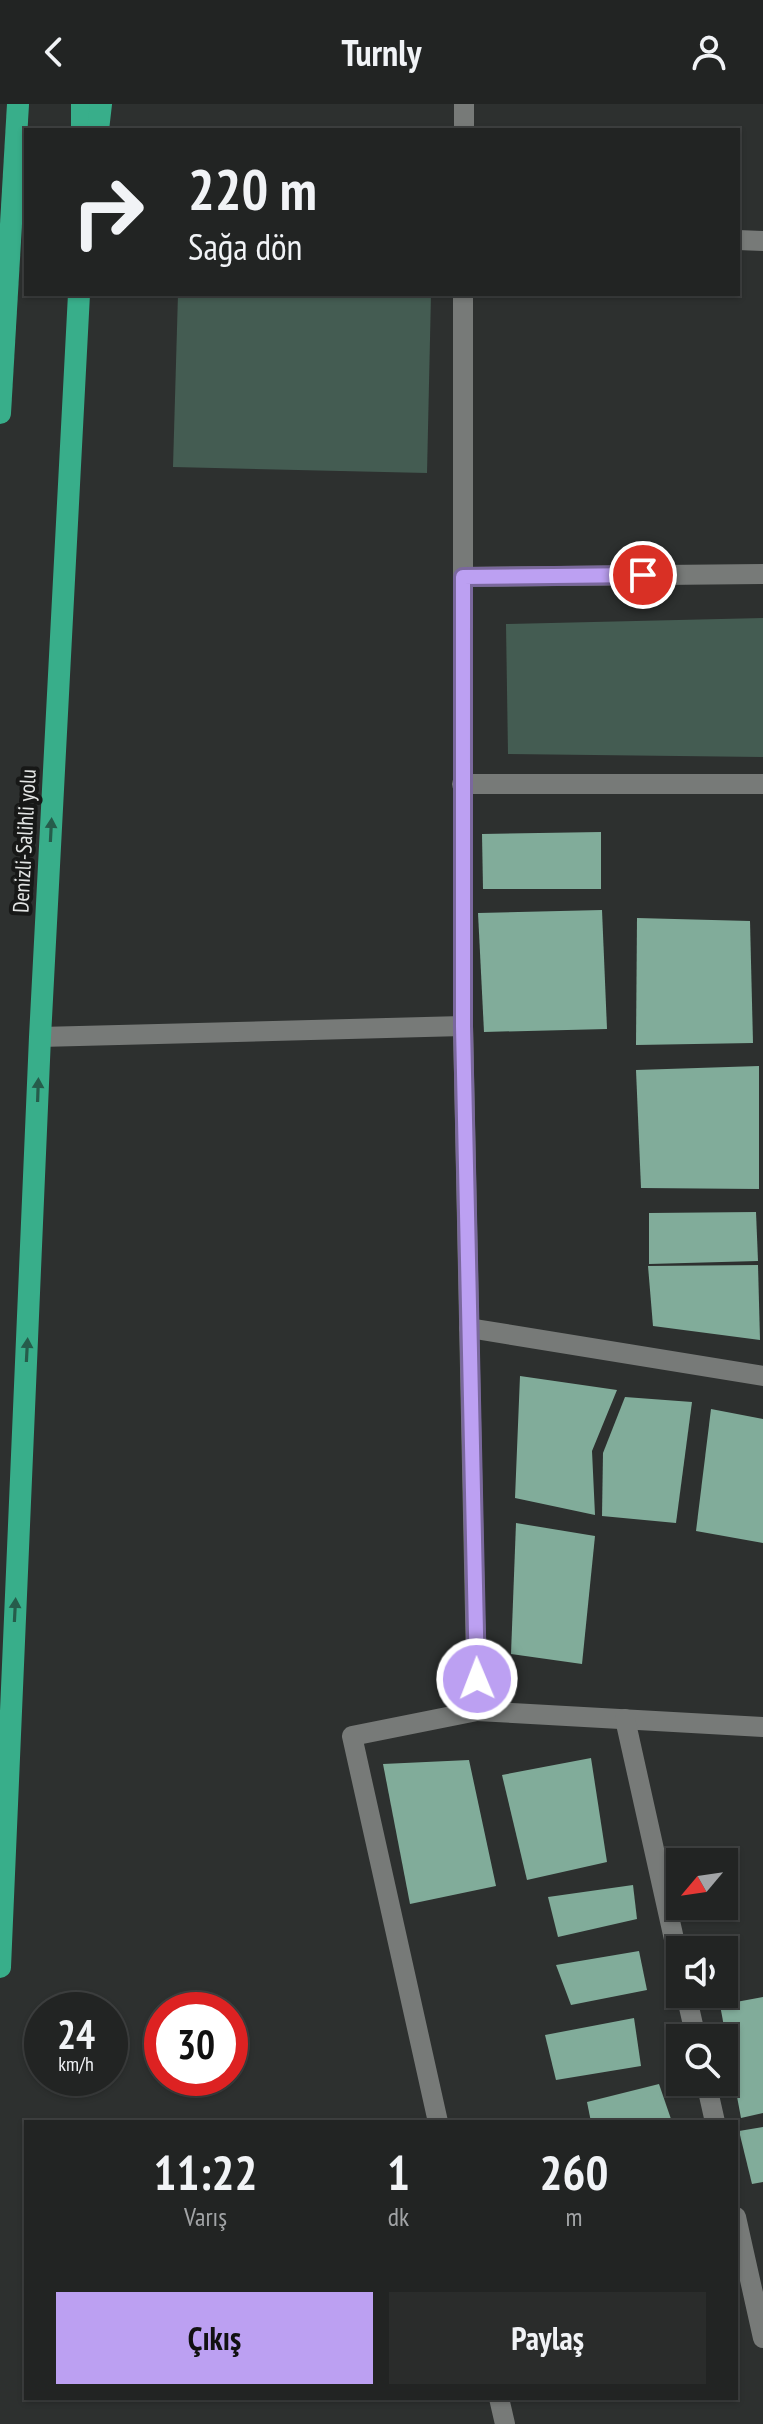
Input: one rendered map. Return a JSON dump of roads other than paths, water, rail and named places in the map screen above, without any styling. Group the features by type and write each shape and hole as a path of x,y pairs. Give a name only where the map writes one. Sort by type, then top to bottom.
{"highway":[{"path":"0,413 18,104"},
{"path":"82,104 82,128"},
{"path":"98,128 101,104"},
{"name":"Denizli-Salihli yolu","path":"0,1967 40,1037 79,296"}],"street":[{"path":"464,104 464,128"},
{"path":"740,240 763,241"},
{"path":"463,296 463,1026 477,1711"},
{"path":"463,577 763,574"},
{"path":"462,784 763,784"},
{"path":"40,1037 463,1026"},
{"path":"469,1328 763,1376"},
{"path":"438,2120 352,1736 477,1711 763,1727"},
{"path":"625,1719 673,1936"},
{"path":"709,2096 715,2120"},
{"path":"738,2226 763,2338"},
{"path":"499,2400 505,2424"}]}
